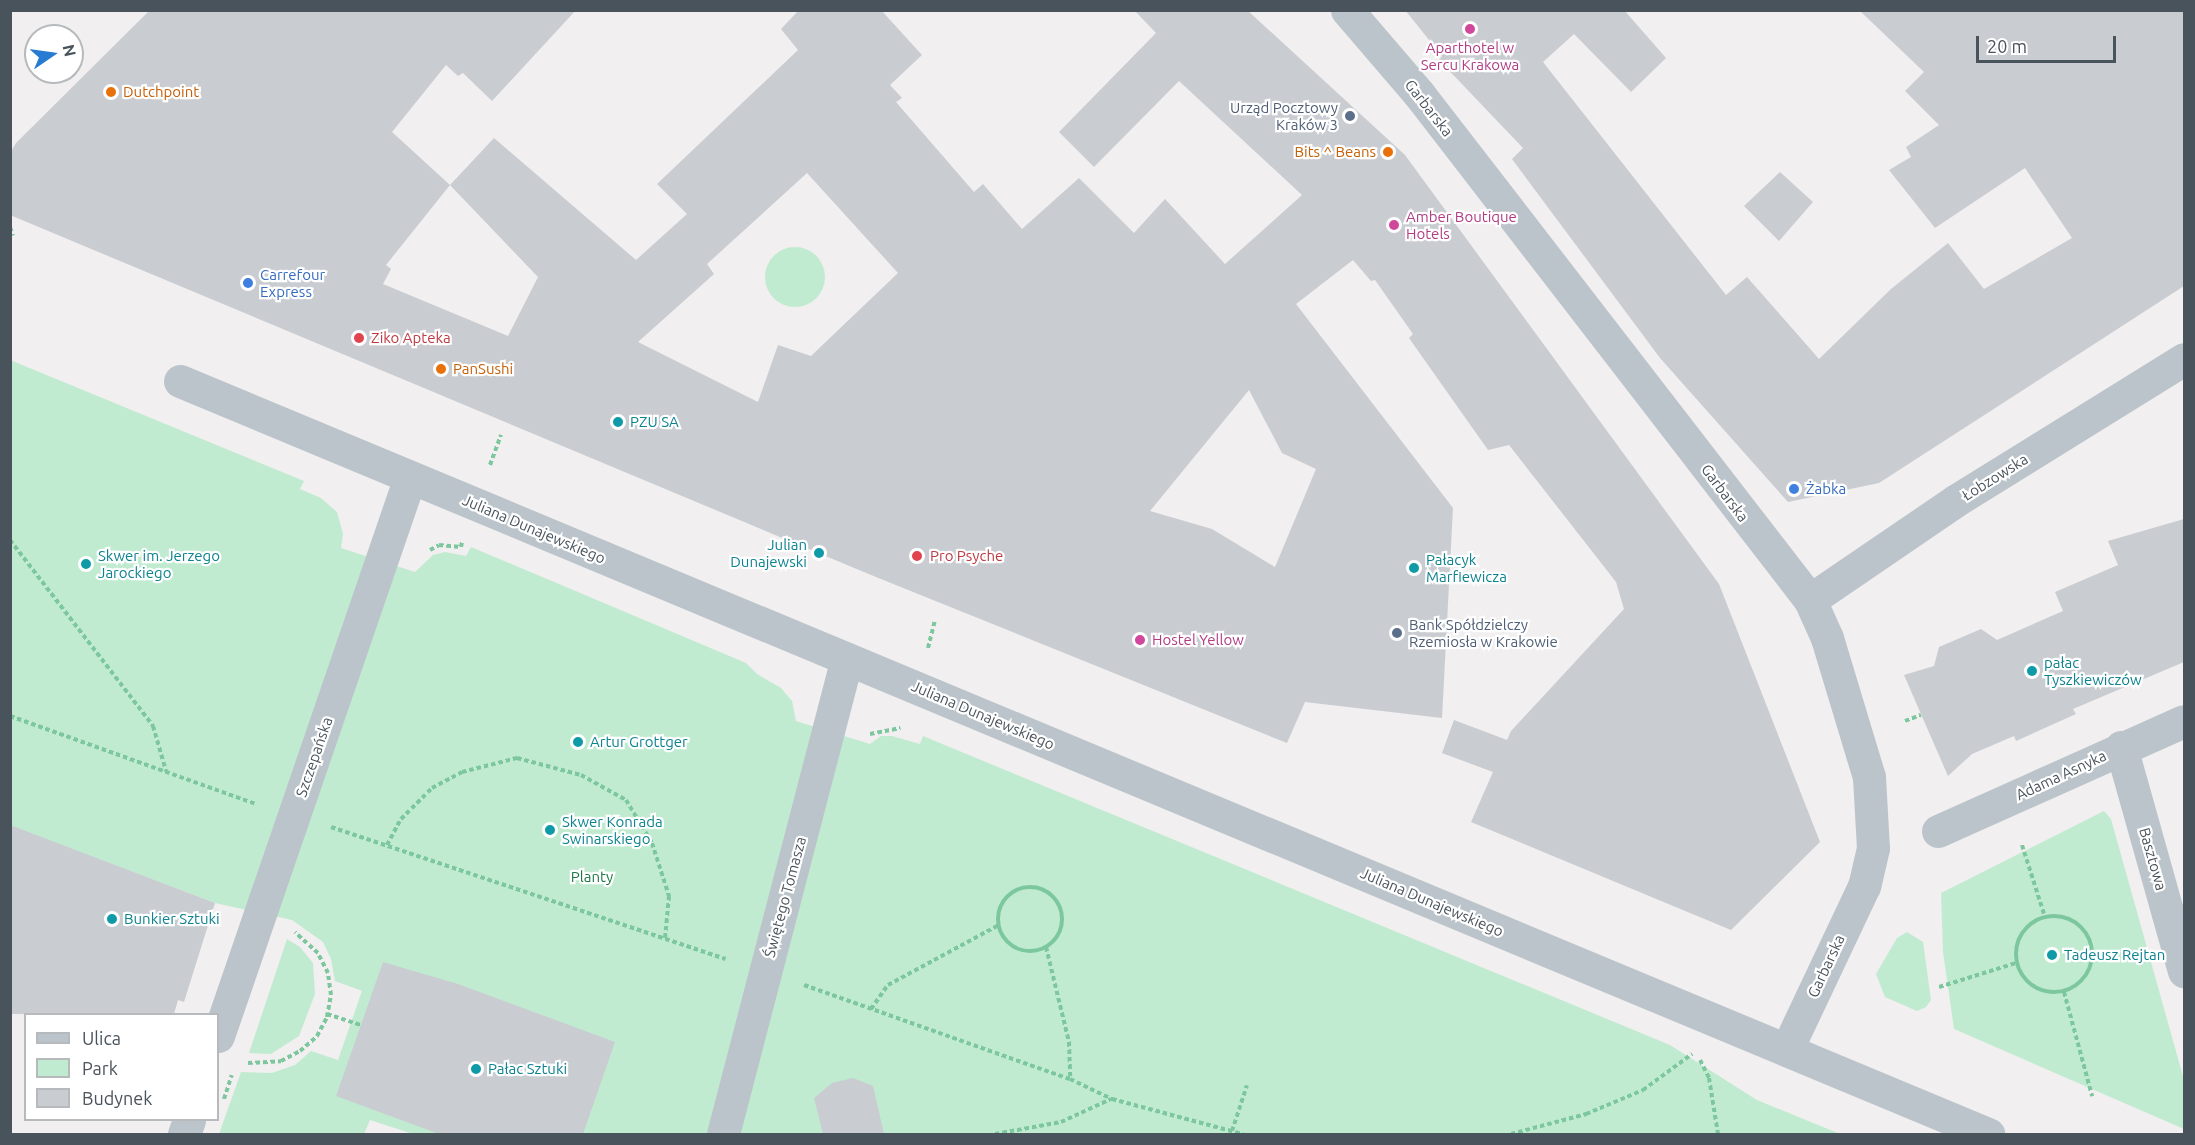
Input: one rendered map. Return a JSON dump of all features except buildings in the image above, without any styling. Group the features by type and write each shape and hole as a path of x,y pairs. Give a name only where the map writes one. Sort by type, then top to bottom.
{"street":[{"name":"Garbarska","path":"1347,10 1419,94 1810,600 1827,638 1869,777 1873,848 1864,886 1787,1049"},
{"name":"Łobzowska","path":"1810,600 1955,501 2184,359"},
{"name":"Juliana Dunajewskiego","path":"180,381 1787,1049"},
{"name":"Szczepańska","path":"227,1048 294,816 410,477"},
{"name":"Świętego Tomasza","path":"723,1134 848,659"},
{"name":"Adama Asnyka","path":"1938,831 2121,747 2184,721"},
{"name":"Basztowa","path":"2121,747 2184,971"},
{"path":"1787,1049 1988,1134"}],"path":[{"path":"10,227 13,236"},
{"path":"10,540 153,726 166,772"},
{"path":"420,556 439,545 460,547"},
{"path":"1905,722 1921,715"},
{"path":"10,716 294,816 387,845 871,1009 1070,1079 1112,1099 1243,1134"},
{"path":"387,845 401,819 432,788 462,772 517,758 581,775 626,800 652,843 669,896 665,938"},
{"path":"2022,845 2045,917"},
{"path":"1025,887 1047,891 1057,901 1062,923 1057,937 1046,947 1021,950 1007,941 999,926 1002,904 1012,892 1025,887"},
{"path":"2061,916 2075,921 2091,941 2093,957 2089,971 2080,983 2064,992 2036,988 2023,978 2016,963 2020,935 2032,923 2045,917 2061,916"},
{"path":"227,1048 259,1064 281,1061 300,1051 317,1036 327,1014 331,995 328,973 318,953 303,937 284,926"},
{"path":"871,1009 888,985 999,926"},
{"path":"1046,947 1069,1042 1070,1079"},
{"path":"1939,987 2016,963"},
{"path":"2064,992 2092,1096"},
{"path":"327,1014 361,1025"},
{"path":"1511,1134 1586,1114 1643,1090 1696,1052 1709,1078 1719,1134"},
{"path":"1232,1131 1247,1085"},
{"path":"995,1134 1061,1122 1112,1099"}],"green space":[{"path":"789,247 801,247 817,255 823,265 825,277 823,289 817,299 801,307 789,307 773,299 765,283 765,271 773,255"},
{"name":"Planty","path":"10,360 304,481 300,489 321,498 337,512 343,534 341,548 415,572 433,555 445,552 466,556 471,547 746,663 757,674 781,688 792,701 796,721 870,744 881,736 892,736 920,744 923,736 1670,1045 1757,1100 1840,1134 413,1134 370,1120 364,1134 219,1134 241,1072 272,1073 295,1065 311,1051 338,1060 362,991 335,981 331,959 323,942 292,920 215,903 11,826"},
{"path":"2104,811 2111,819 2184,1080 2184,1129 1954,1029 1943,952 1941,893"},
{"path":"1907,932 1923,942 1931,1000 1926,1007 1917,1011 1885,997 1876,974 1897,938"},
{"path":"287,939 300,947 313,963 315,994 299,1036 271,1054 249,1053"}],"place":[{"name":"Aparthotel w Sercu Krakowa","path":"1470,29"},
{"name":"Dutchpoint","path":"111,92"},
{"name":"Urząd Pocztowy Kraków 3","path":"1350,116"},
{"name":"Bits ^ Beans","path":"1388,152"},
{"name":"Amber Boutique Hotels","path":"1394,225"},
{"name":"Carrefour Express","path":"248,283"},
{"name":"Ziko Apteka","path":"359,338"},
{"name":"PanSushi","path":"441,369"},
{"name":"PZU SA","path":"618,422"},
{"name":"Żabka","path":"1794,489"},
{"name":"Julian Dunajewski","path":"819,553"},
{"name":"Pro Psyche","path":"917,556"},
{"name":"Skwer im. Jerzego Jarockiego","path":"86,564"},
{"name":"Pałacyk Marfiewicza","path":"1414,568"},
{"name":"Bank Spółdzielczy Rzemiosła w Krakowie","path":"1397,633"},
{"name":"Hostel Yellow","path":"1140,640"},
{"name":"pałac Tyszkiewiczów","path":"2032,671"},
{"name":"Artur Grottger","path":"578,742"},
{"name":"Skwer Konrada Swinarskiego","path":"550,830"},
{"name":"Bunkier Sztuki","path":"112,919"},
{"name":"Tadeusz Rejtan","path":"2052,955"},
{"name":"Pałac Sztuki","path":"476,1069"}]}
